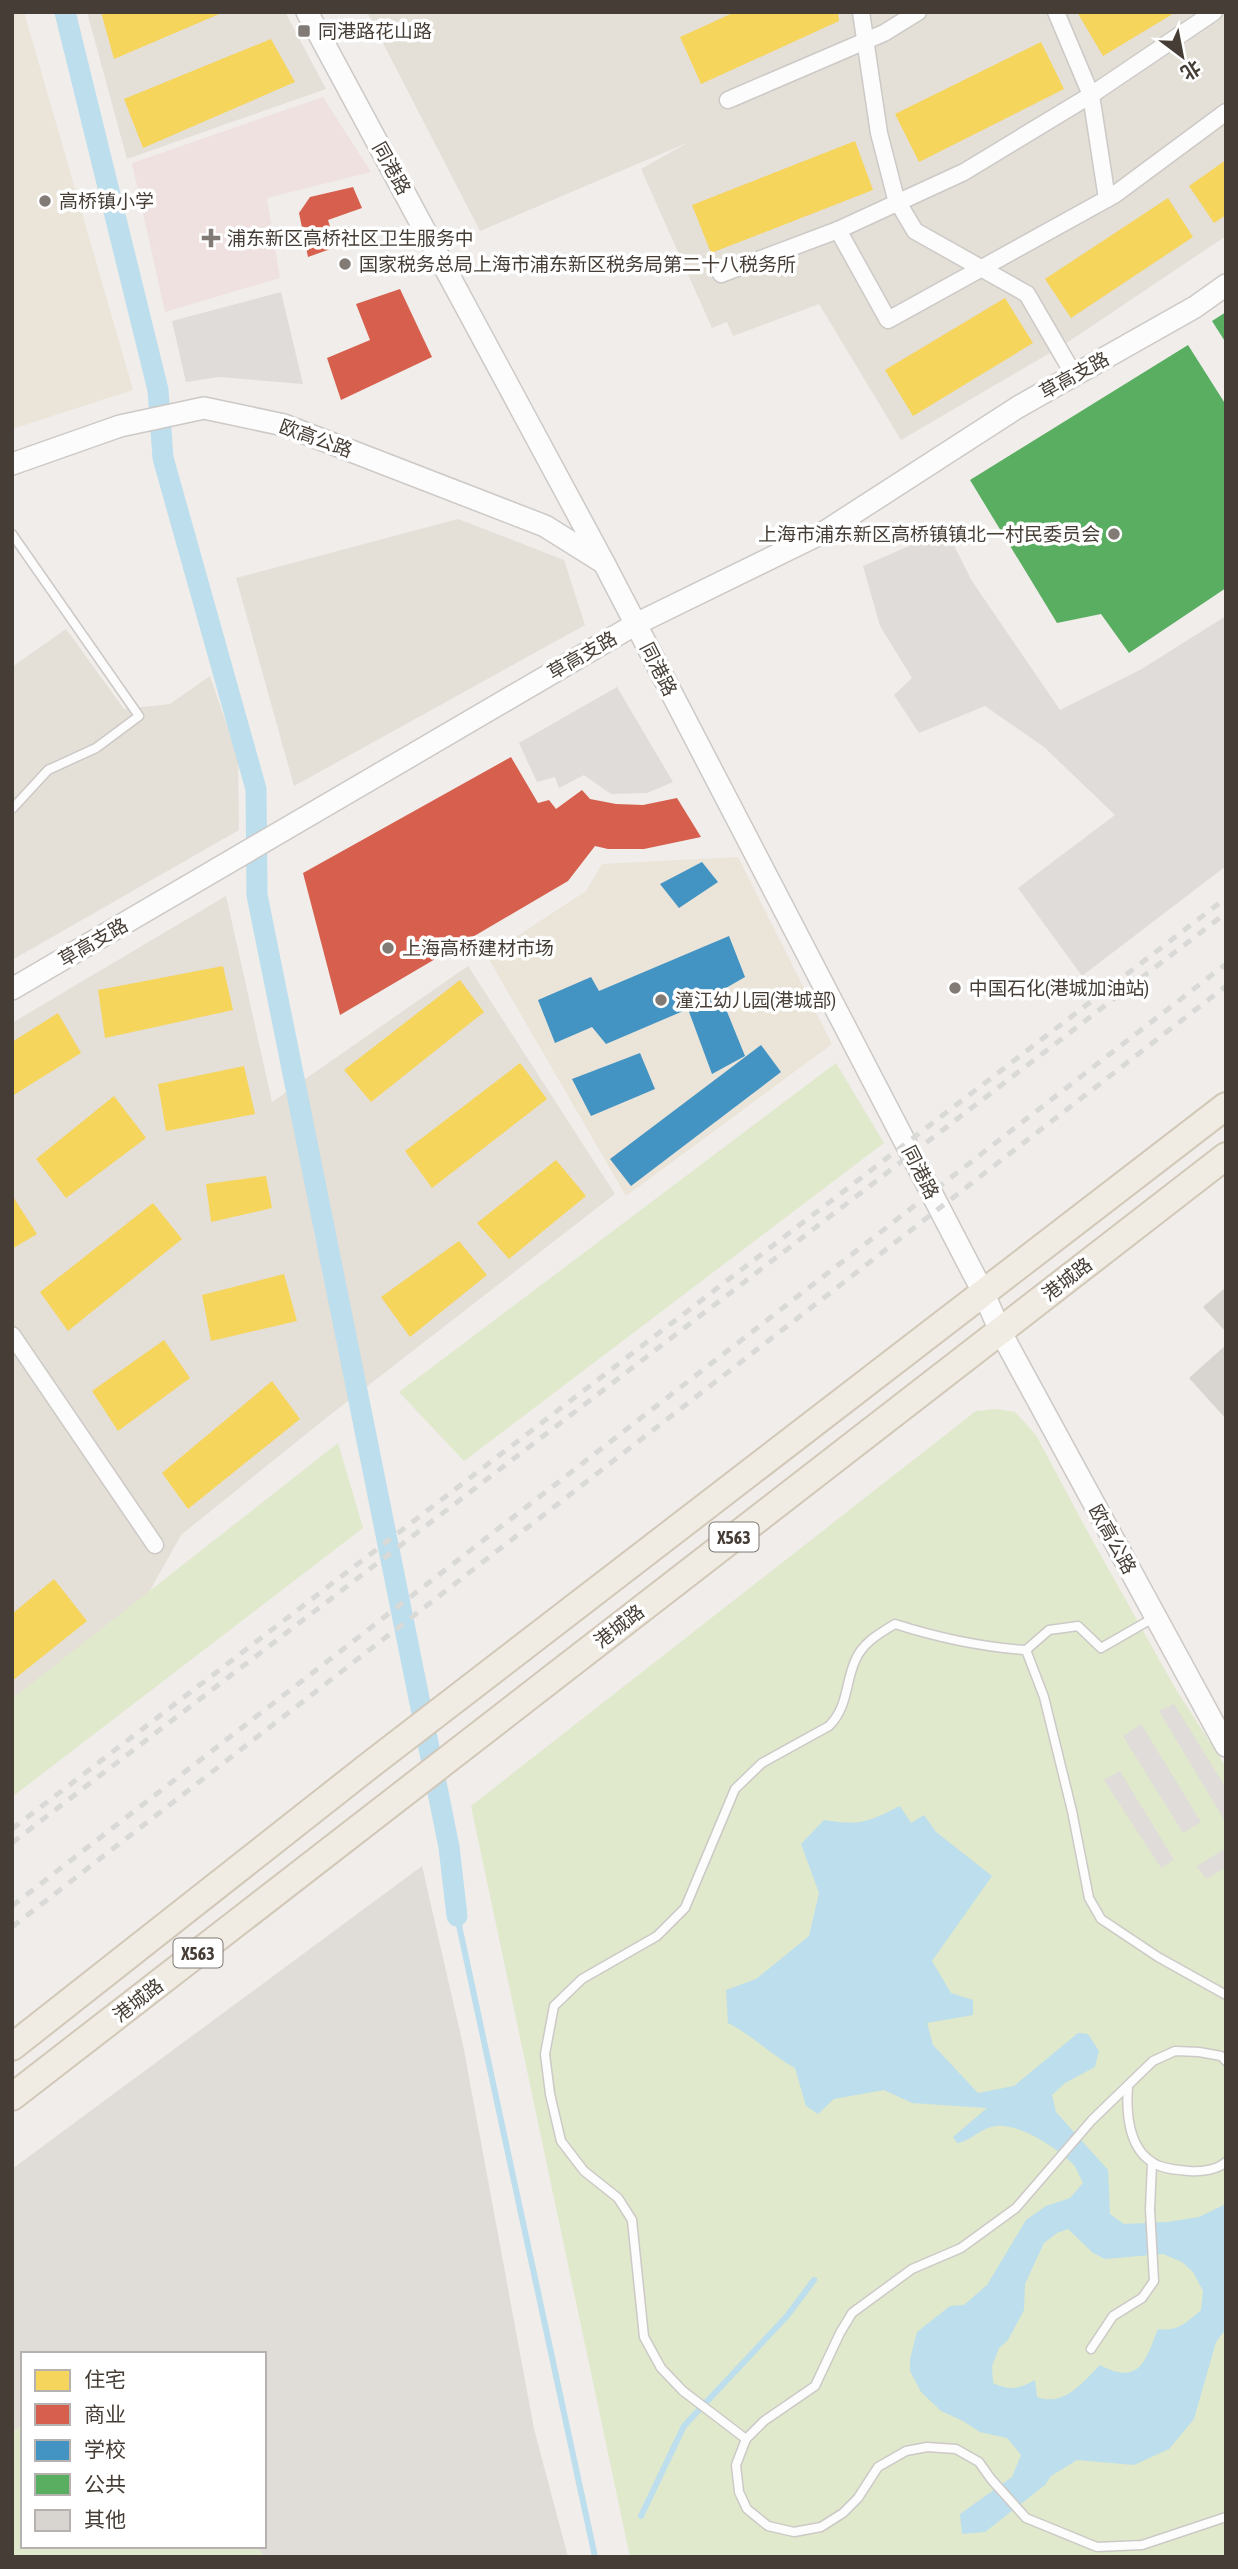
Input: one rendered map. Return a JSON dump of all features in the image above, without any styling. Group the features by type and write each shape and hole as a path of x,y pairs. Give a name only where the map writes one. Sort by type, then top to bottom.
{"main road":[{"name":"港城路","path":"12,2047 370,1765 1226,1107"},
{"name":"港城路","path":"12,2097 1226,1156"}],"street":[{"name":"同港路","path":"307,12 606,565 984,1294 1000,1331"},
{"path":"860,12 879,132 898,202 915,231 1027,294 1074,375"},
{"path":"728,100 884,33 918,12"},
{"path":"1056,12 1091,95 1107,199"},
{"path":"721,274 838,230 964,172 1091,95 1214,12"},
{"path":"838,230 888,320 1107,199 1226,113"},
{"name":"草高支路","path":"12,989 636,624 826,531 1018,407 1195,307 1226,285"},
{"name":"欧高公路","path":"12,464 120,426 204,408 284,425 545,526 606,565"},
{"name":"欧高公路","path":"1000,1331 1226,1746"},
{"path":"12,1335 155,1545"}],"lane":[{"path":"12,534 139,716 96,748 48,770 13,807"},
{"path":"746,2439 683,2391 661,2368 644,2337 632,2220 618,2198 584,2171 561,2141 550,2094 545,2054 554,2006 582,1979 657,1936 685,1908 735,1789 762,1763 829,1726 837,1718 846,1700 855,1659 873,1637 895,1624 944,1640 989,1648 1026,1650 1049,1630 1078,1626 1101,1648 1155,1616"},
{"path":"1026,1650 1044,1697 1072,1811 1089,1898 1101,1919 1158,1957 1226,1995"},
{"path":"1226,2045 1223,2059 1199,2052 1175,2050 1153,2061 1092,2120 1016,2208 961,2248 912,2269 852,2313 815,2386 764,2421 746,2439 736,2465 739,2492 747,2509 768,2526 794,2532 821,2527 844,2513 858,2498 878,2467 906,2451 927,2447 956,2449 979,2462 1026,2518 1097,2547 1142,2545 1226,2517"},
{"path":"1128,2086 1130,2127 1139,2148 1152,2163 1175,2170 1198,2171 1222,2166 1226,2162"},
{"path":"1091,2349 1113,2316 1142,2298 1154,2281 1150,2209 1152,2163"}],"shaded area":[{"name":"高桥镇小学","path":"12,12 24,12 133,390 12,429"},
{"path":"87,12 285,12 326,89 127,159"},
{"path":"367,12 1226,12 1226,236 1065,344 901,440 819,304 733,336 727,322 712,328 641,169 689,142 480,231"},
{"name":"浦东新区高桥社区卫生服务中","path":"323,97 371,172 267,198 280,278 165,312 132,163"},
{"path":"281,292 303,384 219,377 186,382 172,321"},
{"path":"458,519 564,560 585,625 294,786 236,578"},
{"path":"946,530 972,581 1060,710 1140,670 1226,616 1226,866 1082,976 1018,888 1115,815 1044,747 985,706 919,733 894,695 912,678 880,626 863,566"},
{"path":"66,629 124,709 170,704 210,676 238,757 239,830 12,960 12,667"},
{"path":"617,687 673,782 647,793 611,794 584,775 559,788 555,777 537,782 519,743"},
{"name":"潼江幼儿园(港城部)","path":"738,857 832,1044 626,1196 487,956 586,891 602,864"},
{"path":"226,896 272,1102 468,966 615,1194 326,1418 181,1535 148,1594 12,1699 12,1023"},
{"path":"1174,1704 1226,1788 1226,1823 1159,1711"},
{"path":"1141,1724 1201,1822 1183,1833 1123,1736"},
{"path":"1120,1771 1174,1860 1161,1868 1104,1780"},
{"path":"1226,1848 1226,1867 1206,1879 1197,1866"},
{"path":"422,1866 463,2045 534,2429 568,2557 265,2557 258,2548 266,2548 266,2352 21,2352 21,2426 12,2433 12,2169"}],"green space":[{"path":"836,1063 884,1143 464,1461 399,1392"},
{"path":"996,1409 1015,1412 1036,1435 1175,1688 1226,1767 1226,2557 630,2557 471,1806 976,1411"},
{"path":"338,1443 363,1528 12,1797 12,1699"},
{"path":"21,2426 21,2548 258,2548 265,2557 12,2557 12,2433"}],"water":[{"path":"900,1806 911,1823 924,1815 936,1832 992,1876 932,1961 951,1993 973,2000 973,2015 927,2023 933,2045 978,2093 1014,2086 1078,2033 1088,2034 1099,2051 1095,2067 1065,2083 1052,2095 1056,2112 1108,2170 1110,2214 1124,2224 1167,2222 1199,2217 1226,2204 1226,2329 1216,2342 1194,2419 1169,2449 1134,2465 1077,2460 1051,2476 1045,2485 985,2532 962,2534 960,2514 1012,2477 1021,2455 1007,2438 980,2432 941,2411 921,2392 910,2371 910,2359 917,2332 950,2306 964,2305 987,2285 1026,2220 1046,2206 1070,2198 1083,2183 1077,2171 1066,2157 1046,2143 1011,2127 991,2127 957,2143 953,2137 987,2108 912,2103 884,2090 834,2099 818,2114 806,2106 795,2068 728,2023 726,1990 756,1979 809,1936 819,1893 801,1844 824,1820 847,1823 864,1821","holes":["1068,2229 1093,2253 1105,2259 1163,2254 1182,2262 1193,2272 1203,2291 1201,2310 1177,2327 1158,2329 1144,2360 1133,2371 1124,2373 1100,2365 1072,2392 1056,2399 1037,2397 1035,2380 1014,2388 993,2383 992,2366 999,2348 1008,2340 1024,2310 1025,2284 1044,2243"]}],"building: 住宅":[{"path":"101,12 224,12 114,59"},
{"path":"735,12 838,12 839,21 701,84 680,37"},
{"path":"1077,12 1176,12 1103,56"},
{"path":"271,39 295,82 143,148 124,99"},
{"path":"1041,42 1064,89 919,162 895,114"},
{"path":"855,141 873,190 711,253 692,205"},
{"path":"1226,160 1226,215 1214,223 1189,186"},
{"path":"1168,198 1193,237 1071,318 1045,279"},
{"path":"1005,298 1033,343 913,416 885,370"},
{"path":"223,966 233,1010 105,1038 98,990"},
{"path":"460,980 484,1012 371,1102 344,1070"},
{"path":"58,1013 81,1053 12,1096 12,1042"},
{"path":"520,1063 547,1099 432,1188 405,1151"},
{"path":"244,1066 255,1114 166,1131 158,1084"},
{"path":"114,1096 146,1138 66,1198 36,1159"},
{"path":"556,1160 586,1196 509,1259 477,1223"},
{"path":"266,1176 272,1208 211,1222 206,1184"},
{"path":"12,1195 37,1234 12,1249"},
{"path":"153,1203 182,1239 68,1331 40,1292"},
{"path":"459,1241 487,1275 410,1337 381,1297"},
{"path":"284,1274 297,1321 211,1341 202,1295"},
{"path":"164,1340 190,1378 118,1431 92,1391"},
{"path":"272,1381 300,1419 188,1509 162,1473"},
{"path":"54,1579 87,1621 12,1681 12,1614"}],"building: 商业":[{"path":"353,187 362,208 328,220 336,247 308,257 299,213 310,197"},
{"path":"400,289 432,357 341,400 327,358 370,340 356,304"},
{"name":"上海高桥建材市场","path":"511,757 538,803 549,800 556,809 582,790 590,799 616,804 643,805 677,798 701,837 644,849 608,849 595,846 568,881 340,1015 303,873"}],"building: 学校":[{"path":"702,862 718,882 679,908 660,884"},
{"path":"729,936 745,977 719,992 745,1056 712,1074 688,1009 606,1044 592,1027 555,1043 538,1000 591,977 599,991"},
{"path":"761,1045 781,1072 631,1186 610,1159"},
{"path":"640,1053 655,1089 591,1116 572,1079"}],"building: 公共":[{"path":"1226,312 1226,343 1212,321"},
{"name":"上海市浦东新区高桥镇镇北一村民委员会","path":"1188,345 1226,405 1226,588 1129,653 1101,614 1057,623 970,480"}],"building: 其他":[{"path":"1226,1287 1226,1332 1203,1307"},
{"path":"1226,1345 1226,1419 1189,1378"}],"waterway":[{"path":"65,12 158,390 163,458 256,789 257,895 449,1847 457,1916"},
{"path":"457,1916 595,2557"},
{"path":"641,2516 684,2426 787,2316 814,2280"}],"railway":[{"path":"12,1829 1226,898"},
{"path":"12,1843 1226,913"},
{"path":"12,1906 1226,964"},
{"path":"12,1927 1226,986"}],"place":[{"name":"同港路花山路","path":"304,31"},
{"name":"高桥镇小学","path":"45,201"},
{"name":"浦东新区高桥社区卫生服务中","path":"211,238"},
{"name":"国家税务总局上海市浦东新区税务局第二十八税务所","path":"345,264"},
{"name":"上海市浦东新区高桥镇镇北一村民委员会","path":"1114,534"},
{"name":"上海高桥建材市场","path":"388,948"},
{"name":"中国石化(港城加油站)","path":"955,988"},
{"name":"潼江幼儿园(港城部)","path":"661,1000"}]}
